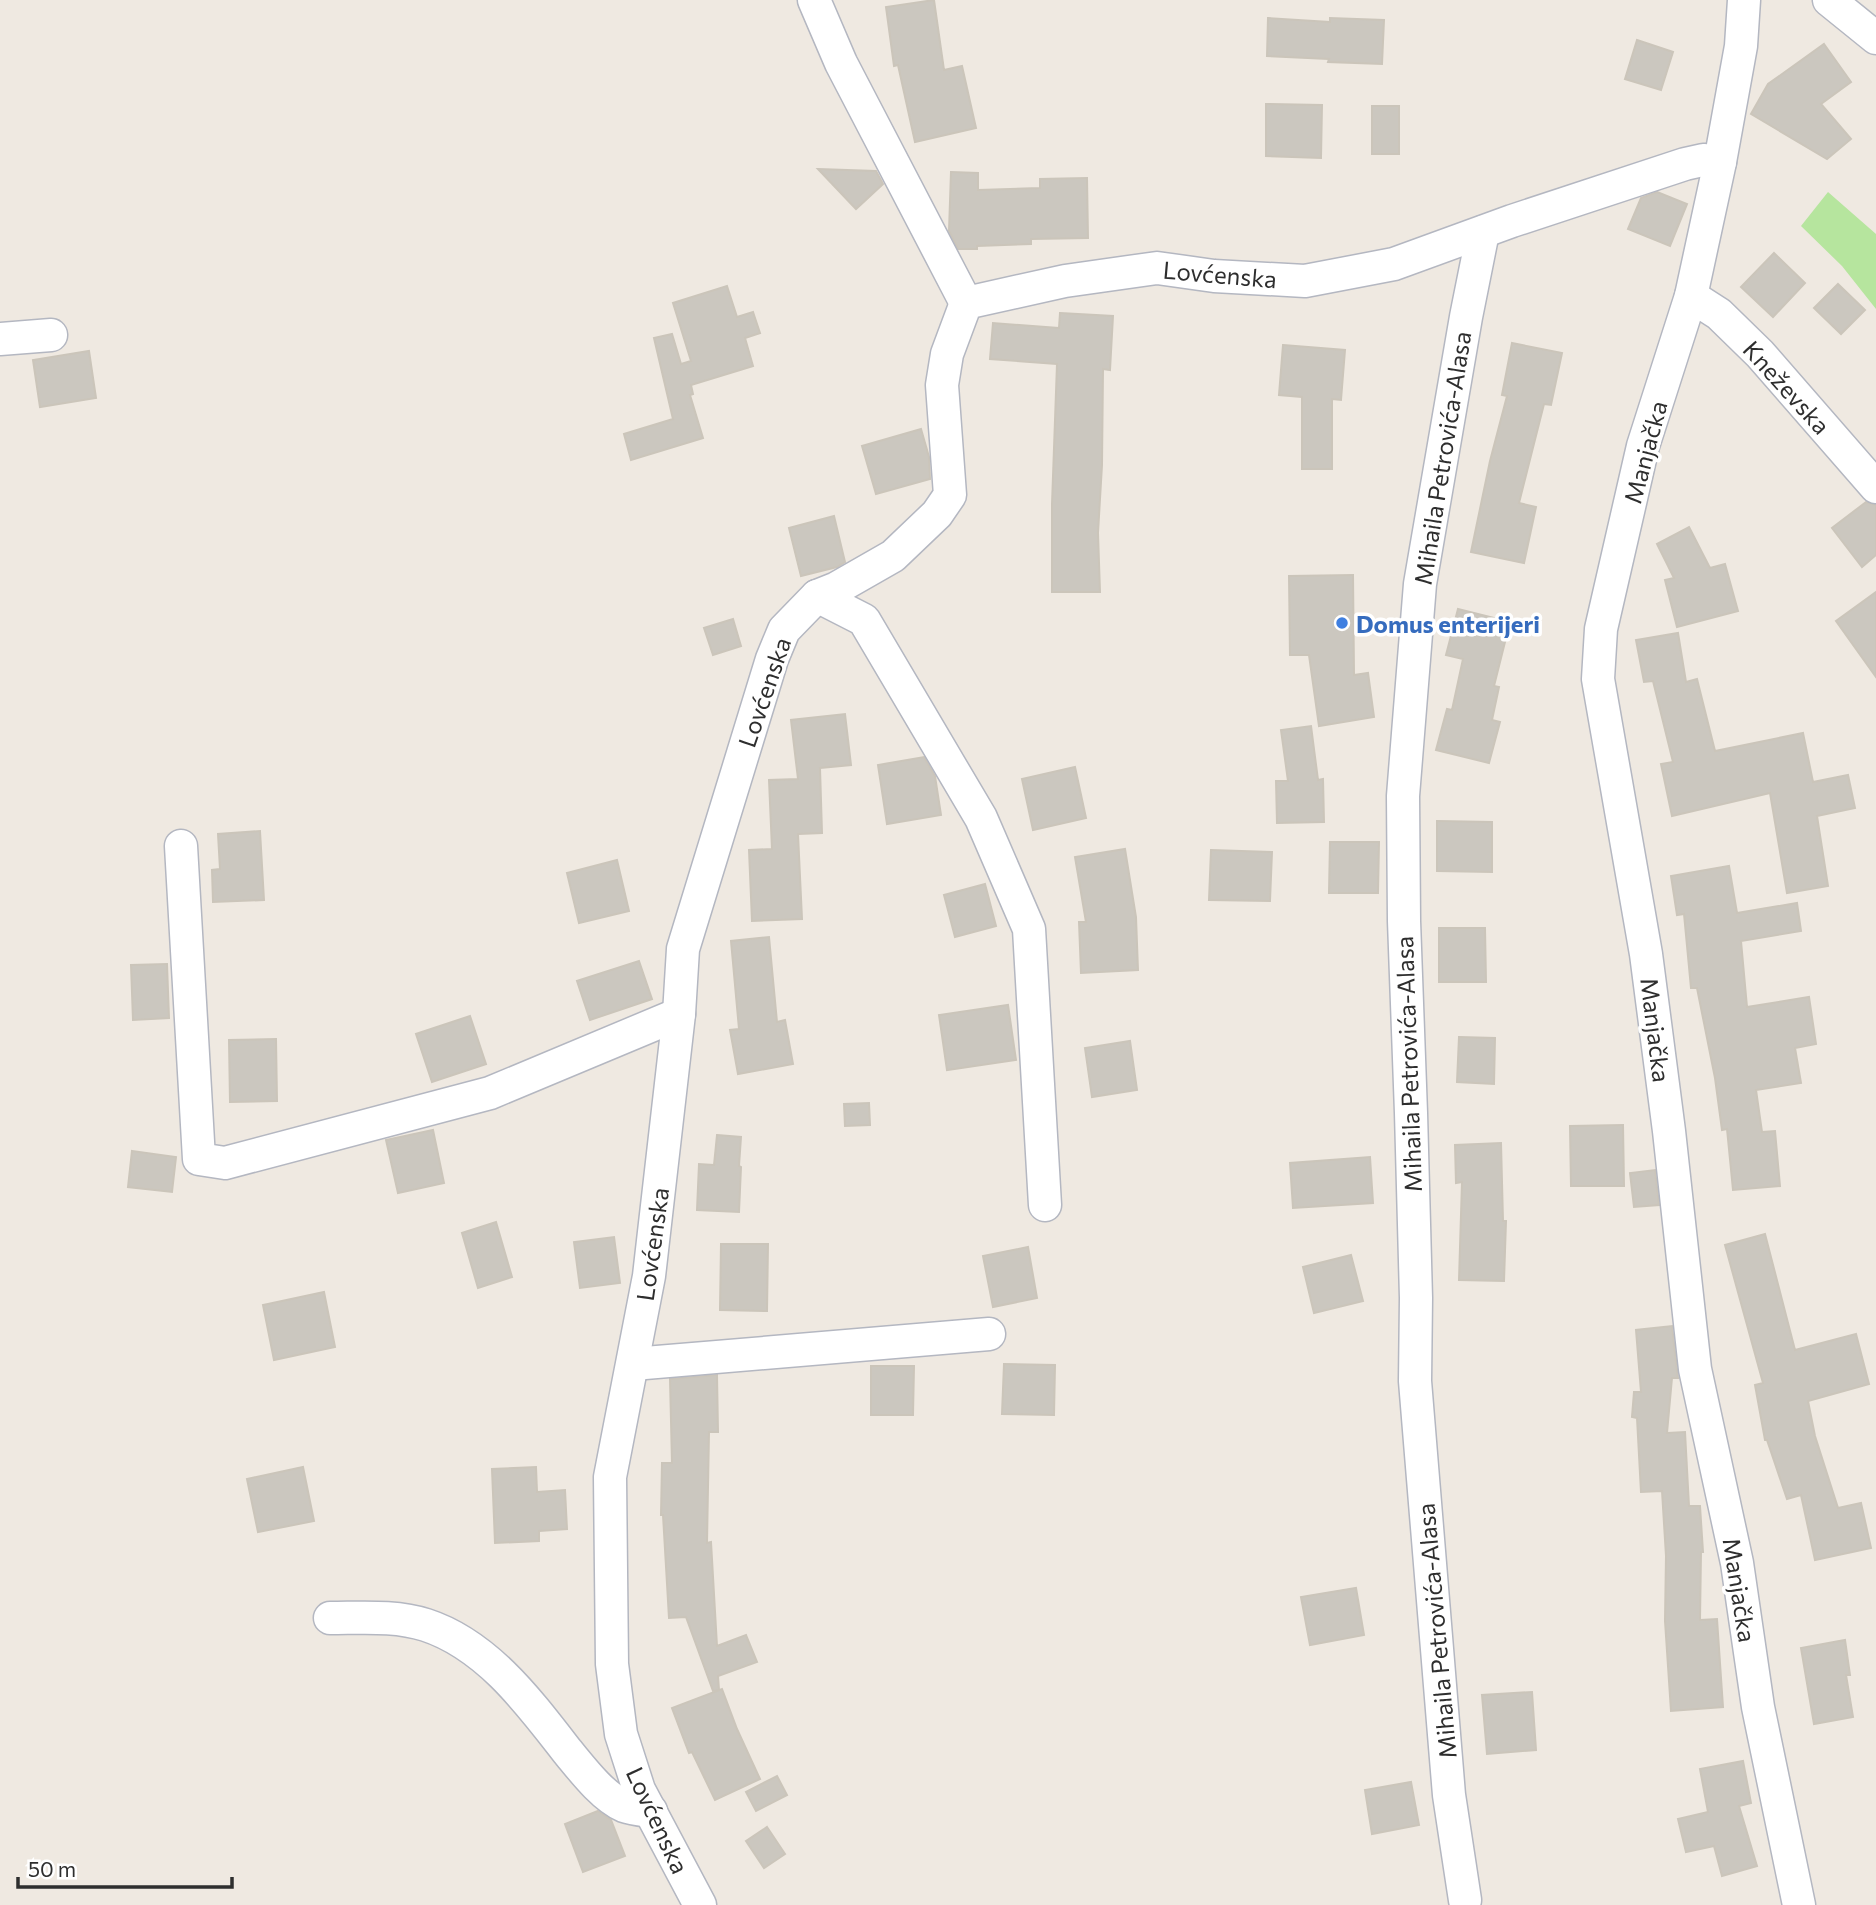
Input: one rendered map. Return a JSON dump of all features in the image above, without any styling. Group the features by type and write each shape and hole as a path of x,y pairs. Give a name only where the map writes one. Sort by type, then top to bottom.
{"street":[{"path":"814,0 841,63 966,303"},
{"path":"1720,162 1741,46 1744,0"},
{"path":"1829,0 1876,38"},
{"name":"Lovćenska","path":"700,1905 639,1790 621,1734 612,1664 610,1477 649,1276 679,1014 683,949 772,659 784,630 817,596 837,588 893,555 937,514 950,495 942,385 947,354 966,303 1065,281 1157,268 1214,276 1305,281 1394,264 1685,164 1703,160 1720,162"},
{"name":"Manjačka","path":"1720,162 1691,296 1643,446 1601,629 1598,679 1646,954 1695,1368 1737,1563 1758,1707 1799,1905"},
{"name":"Mihaila Petrovića-Alasa","path":"1465,1900 1449,1795 1415,1381 1416,1298 1404,921 1403,796 1420,584 1483,232"},
{"name":"Kneževska","path":"1691,296 1719,314 1760,354 1876,487"},
{"path":"0,339 51,335"},
{"path":"817,596 864,620 981,818 1029,929 1045,1205"},
{"path":"181,846 199,1159 225,1163 490,1093 679,1014"},
{"path":"633,1364 989,1334"},
{"path":"330,1618 381,1618 425,1624 474,1649 510,1683 593,1783 625,1806 651,1811"}],"green space":[{"path":"1828,192 1876,234 1876,309 1842,266 1801,226"}],"building":[{"path":"934,0 944,70 962,66 976,128 915,142 898,65 894,66 886,7"},
{"path":"1268,18 1330,22 1330,18 1384,20 1382,64 1267,56"},
{"path":"1637,40 1673,52 1661,90 1625,79"},
{"path":"1824,44 1851,82 1821,104 1851,139 1827,159 1751,114 1768,84"},
{"path":"1266,104 1322,105 1321,158 1266,156"},
{"path":"1372,106 1399,106 1399,154 1372,154"},
{"path":"818,169 876,171 883,184 856,209"},
{"path":"951,172 978,173 978,190 1040,188 1040,179 1087,178 1088,238 1031,239 1031,244 958,249 949,231"},
{"path":"1657,192 1687,204 1670,246 1628,229 1641,198"},
{"path":"1774,253 1805,283 1773,317 1741,287"},
{"path":"1838,284 1865,310 1841,334 1814,308"},
{"path":"727,286 737,317 753,312 760,333 745,338 753,366 691,385 693,394 690,395 703,438 631,460 624,434 673,419 654,338 672,334 681,364 691,361 673,303"},
{"path":"1060,313 1113,316 1110,370 1103,369 1098,533 1100,592 1052,592 1057,364 990,359 993,323 1059,328"},
{"path":"1512,343 1562,353 1551,405 1544,404 1519,503 1536,507 1524,563 1471,552 1507,396 1502,395"},
{"path":"1283,345 1345,350 1341,400 1332,399 1332,469 1302,469 1302,397 1279,395"},
{"path":"89,351 96,398 40,407 33,360"},
{"path":"921,429 929,457 930,479 876,494 862,446"},
{"path":"1866,502 1876,505 1876,555 1862,567 1832,528"},
{"path":"834,516 845,562 837,567 801,576 789,528"},
{"path":"1689,527 1710,568 1725,564 1738,611 1677,627 1665,580 1674,578 1657,544"},
{"path":"1353,575 1354,675 1368,673 1374,717 1319,726 1309,655 1290,655 1289,576"},
{"path":"1876,592 1876,677 1836,621"},
{"path":"1458,609 1510,622 1494,686 1499,687 1492,720 1500,722 1489,763 1436,750 1447,709 1452,710 1463,659 1446,655"},
{"path":"733,619 741,646 713,655 704,628"},
{"path":"1678,633 1686,682 1697,679 1715,751 1803,733 1813,782 1848,775 1855,808 1817,816 1828,886 1787,893 1770,793 1672,816 1661,764 1673,762 1653,681 1644,682 1636,640"},
{"path":"845,714 851,765 820,768 822,833 798,834 802,919 752,921 749,850 772,849 769,780 798,779 791,720"},
{"path":"1311,726 1318,780 1323,779 1324,822 1277,823 1276,781 1288,781 1281,730"},
{"path":"924,757 935,776 941,815 887,824 878,765"},
{"path":"1075,767 1086,818 1033,830 1022,779"},
{"path":"1437,821 1492,822 1492,872 1437,871"},
{"path":"260,831 264,900 213,902 212,870 220,869 218,834"},
{"path":"1330,842 1379,842 1378,893 1329,893"},
{"path":"1125,849 1136,917 1138,970 1081,973 1079,922 1086,922 1075,857"},
{"path":"1211,850 1272,852 1270,901 1209,900"},
{"path":"617,860 629,911 579,923 567,873"},
{"path":"1729,866 1737,913 1797,903 1801,931 1741,941 1747,1007 1809,997 1816,1044 1795,1048 1801,1083 1756,1090 1762,1132 1775,1131 1780,1186 1733,1190 1727,1129 1722,1130 1715,1078 1697,988 1691,988 1684,914 1677,915 1671,876"},
{"path":"985,884 996,926 955,937 944,895"},
{"path":"1439,928 1485,928 1486,982 1439,982"},
{"path":"769,937 777,1022 785,1020 793,1064 738,1074 730,1030 739,1029 731,941"},
{"path":"639,961 652,999 590,1020 577,981"},
{"path":"167,964 169,1018 133,1020 131,965"},
{"path":"1008,1005 1016,1060 947,1070 939,1015"},
{"path":"470,1016 486,1064 432,1082 416,1034"},
{"path":"1459,1037 1495,1038 1494,1084 1457,1082"},
{"path":"276,1039 277,1101 230,1102 229,1040"},
{"path":"1130,1041 1137,1090 1092,1097 1085,1048"},
{"path":"869,1103 870,1125 845,1126 844,1104"},
{"path":"1623,1125 1624,1186 1571,1186 1570,1126"},
{"path":"433,1130 444,1183 398,1193 386,1140"},
{"path":"717,1135 741,1137 739,1212 697,1210 699,1164 714,1165"},
{"path":"1501,1143 1503,1221 1506,1221 1504,1281 1459,1280 1462,1182 1456,1183 1455,1145"},
{"path":"132,1151 176,1157 172,1192 128,1187"},
{"path":"1370,1157 1373,1203 1293,1208 1290,1163"},
{"path":"1655,1170 1659,1205 1634,1207 1630,1173"},
{"path":"496,1222 512,1277 478,1288 462,1233"},
{"path":"1765,1234 1795,1350 1856,1334 1869,1384 1808,1401 1815,1436 1838,1508 1861,1503 1871,1548 1815,1560 1801,1495 1787,1499 1765,1440 1755,1385 1763,1383 1725,1245"},
{"path":"614,1237 620,1283 580,1288 574,1242"},
{"path":"721,1244 768,1244 767,1311 720,1310"},
{"path":"1028,1247 1037,1298 993,1307 983,1256"},
{"path":"1351,1255 1363,1301 1314,1313 1303,1267"},
{"path":"324,1292 335,1347 274,1360 263,1305"},
{"path":"1672,1326 1678,1378 1672,1378 1667,1433 1685,1432 1689,1506 1700,1506 1703,1552 1700,1620 1717,1619 1723,1707 1671,1711 1665,1621 1666,1556 1662,1491 1641,1492 1637,1418 1632,1417 1634,1392 1641,1392 1636,1330"},
{"path":"1004,1364 1055,1365 1054,1415 1002,1414"},
{"path":"871,1366 914,1366 913,1415 871,1415"},
{"path":"717,1375 718,1432 709,1432 707,1543 711,1542 717,1646 746,1635 757,1662 718,1676 719,1690 713,1691 686,1617 669,1618 661,1515 662,1463 672,1463 670,1379"},
{"path":"303,1467 314,1521 258,1532 247,1479"},
{"path":"536,1467 537,1492 565,1490 567,1529 539,1531 539,1541 495,1543 492,1469"},
{"path":"1356,1588 1364,1635 1310,1645 1301,1597"},
{"path":"1845,1640 1850,1675 1846,1675 1853,1717 1814,1724 1801,1648"},
{"path":"722,1689 760,1779 715,1800 692,1752 689,1753 672,1708"},
{"path":"1532,1692 1536,1750 1487,1754 1482,1695"},
{"path":"1743,1761 1751,1803 1739,1806 1757,1866 1722,1876 1714,1846 1686,1852 1678,1819 1708,1812 1700,1769"},
{"path":"777,1776 787,1795 756,1811 746,1792"},
{"path":"1411,1782 1419,1825 1372,1834 1365,1790"},
{"path":"598,1811 611,1820 625,1856 583,1872 565,1824"},
{"path":"767,1827 785,1854 764,1868 746,1841"}],"place":[{"name":"Domus enterijeri","path":"1342,623"}]}
